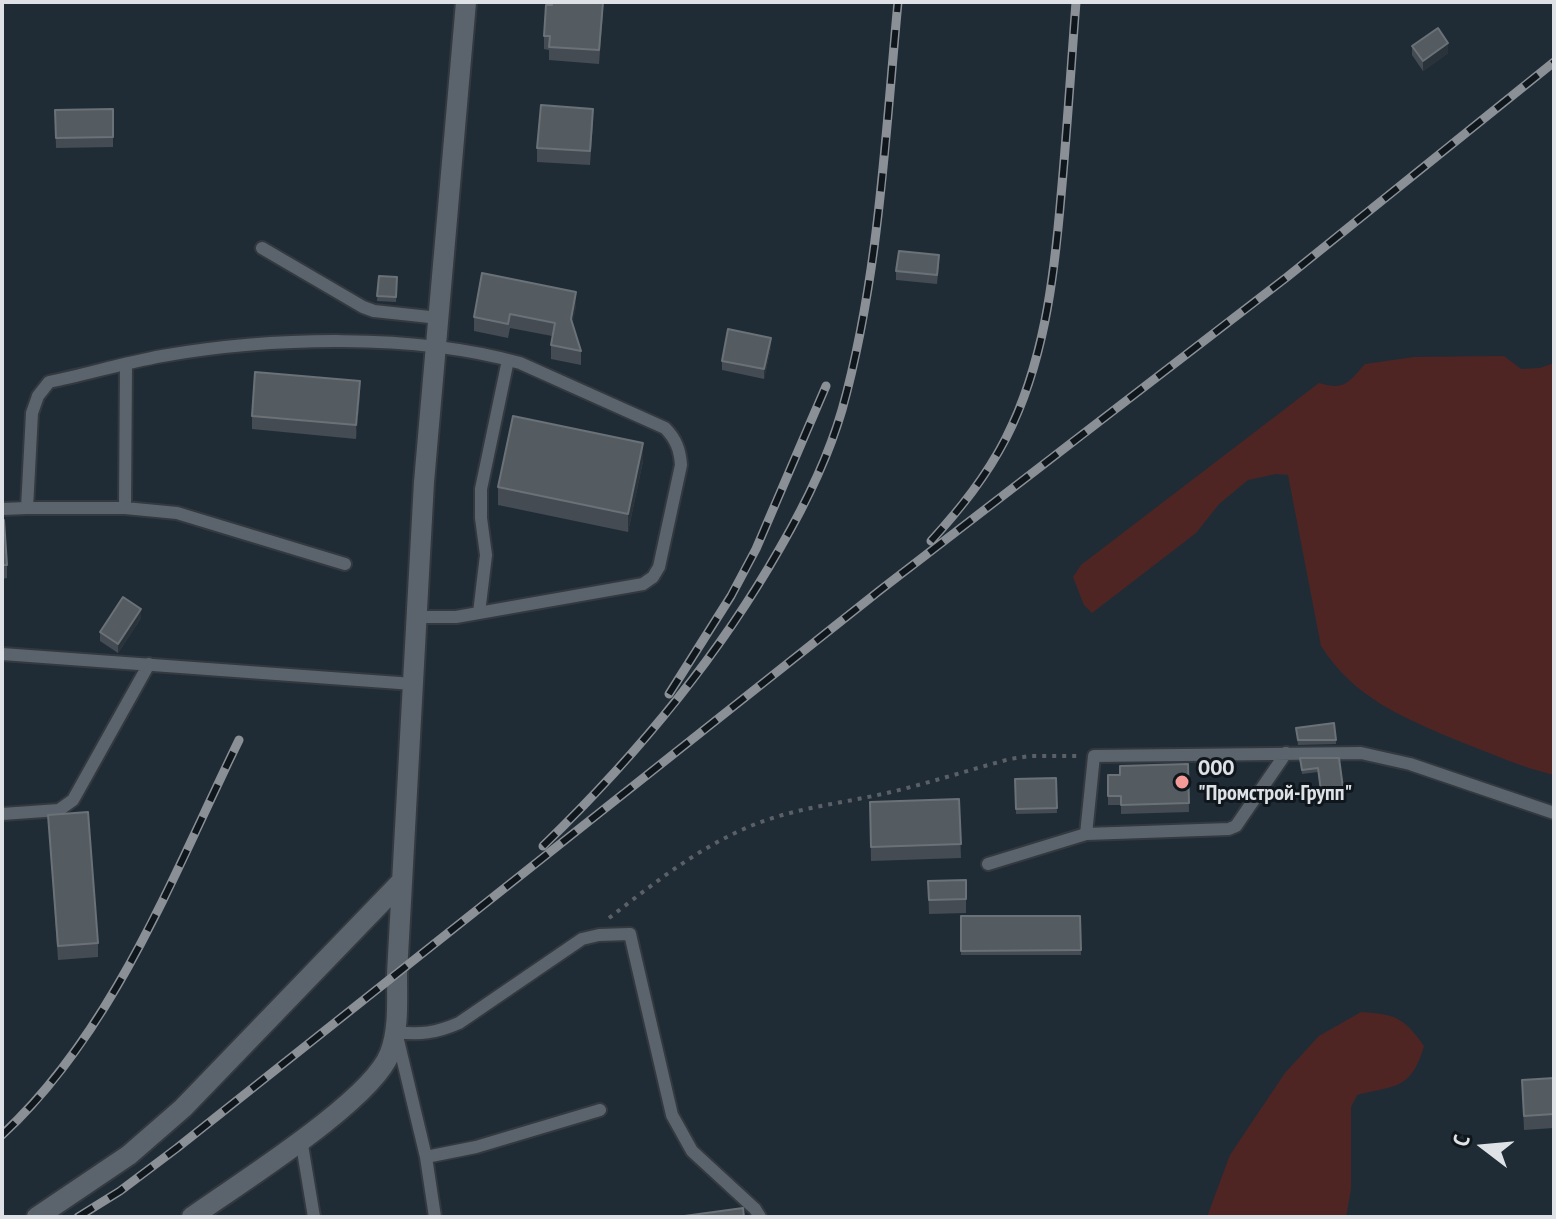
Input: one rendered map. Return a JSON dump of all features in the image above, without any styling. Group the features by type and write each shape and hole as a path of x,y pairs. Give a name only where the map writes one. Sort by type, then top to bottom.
{"street":[{"path":"192,1217 301,1139 366,1087 389,1056 396,1032 424,482 466,2"},
{"path":"37,1217 129,1155 183,1108 402,881"}],"lane":[{"path":"262,248 363,307 439,318"},
{"path":"27,508 32,413 38,396 49,382 163,356 270,344 388,342 437,346 508,360 665,428 677,443 681,465 659,567 653,577 643,584 479,613 417,617"},
{"path":"479,613 486,555 481,489 508,360"},
{"path":"125,508 126,365"},
{"path":"2,509 125,508 177,513 345,564"},
{"path":"2,654 413,684"},
{"path":"2,814 59,810 73,800 149,664"},
{"path":"988,864 1086,834 1229,829 1236,826 1286,753"},
{"path":"1086,834 1094,756 1361,753 1379,756 1554,813"},
{"path":"435,1217 426,1157 396,1032 420,1035 438,1032 459,1023 582,939 630,934 672,1115 692,1151 760,1217"},
{"path":"426,1157 476,1147 600,1110"},
{"path":"301,1139 314,1217"}],"path":[{"path":"582,939 684,863 745,828 771,818 796,810 900,790 1010,759 1094,756"}],"shaded area":[{"path":"2,2 1554,2 1554,1217 2,1217"},
{"path":"1504,356 1521,369 1540,368 1554,363 1554,775 1495,756 1401,715 1365,693 1334,664 1321,646 1288,475 1276,474 1248,480 1219,504 1196,533 1092,613 1084,605 1073,577 1081,565 1319,383 1335,386 1346,383 1365,364 1414,357"},
{"path":"1361,1012 1398,1019 1411,1029 1424,1046 1414,1071 1407,1078 1392,1087 1357,1095 1351,1107 1351,1189 1346,1217 1207,1217 1230,1155 1285,1073 1319,1036"}],"building":[{"path":"552,2 603,2 599,50 549,47 550,36 544,36 546,5 552,5"},
{"path":"1438,28 1448,43 1423,61 1412,46"},
{"path":"541,105 593,109 590,151 537,148"},
{"path":"113,109 113,137 56,138 55,110"},
{"path":"899,251 939,255 937,275 896,271"},
{"path":"482,273 576,292 571,319 581,351 551,345 555,323 510,314 508,324 474,317"},
{"path":"379,276 397,277 396,297 377,296"},
{"path":"728,329 771,338 764,369 722,361"},
{"path":"255,372 360,381 356,425 252,416"},
{"path":"513,416 643,443 628,514 498,487"},
{"path":"4,520 7,565 2,565"},
{"path":"123,597 141,609 118,644 100,632"},
{"path":"1334,723 1336,740 1298,740 1296,728"},
{"path":"1300,758 1339,758 1343,788 1321,791 1318,768 1302,770"},
{"path":"1188,764 1189,803 1121,805 1121,796 1108,796 1108,775 1120,775 1120,766"},
{"path":"1056,778 1057,808 1016,809 1015,779"},
{"path":"959,799 961,844 871,847 870,802"},
{"path":"88,812 98,943 58,946 48,815"},
{"path":"966,880 966,899 929,900 928,881"},
{"path":"961,916 1080,916 1081,950 961,951"},
{"path":"1554,1078 1554,1114 1524,1116 1522,1080"},
{"path":"743,1208 744,1217 677,1217"}],"railway":[{"path":"543,846 610,778 702,668 756,589 823,463 842,410 865,309 879,207 898,2"},
{"path":"931,541 990,466 1006,438 1030,380 1051,289 1076,2"},
{"path":"78,1217 120,1191 177,1148 879,591 1287,277 1554,62"},
{"path":"669,694 731,596 756,549 826,386"},
{"path":"2,1135 42,1094 109,1000 165,897 239,740"}],"place":[{"name":"ООО \"Промстрой-Групп\"","path":"1182,782"}]}
